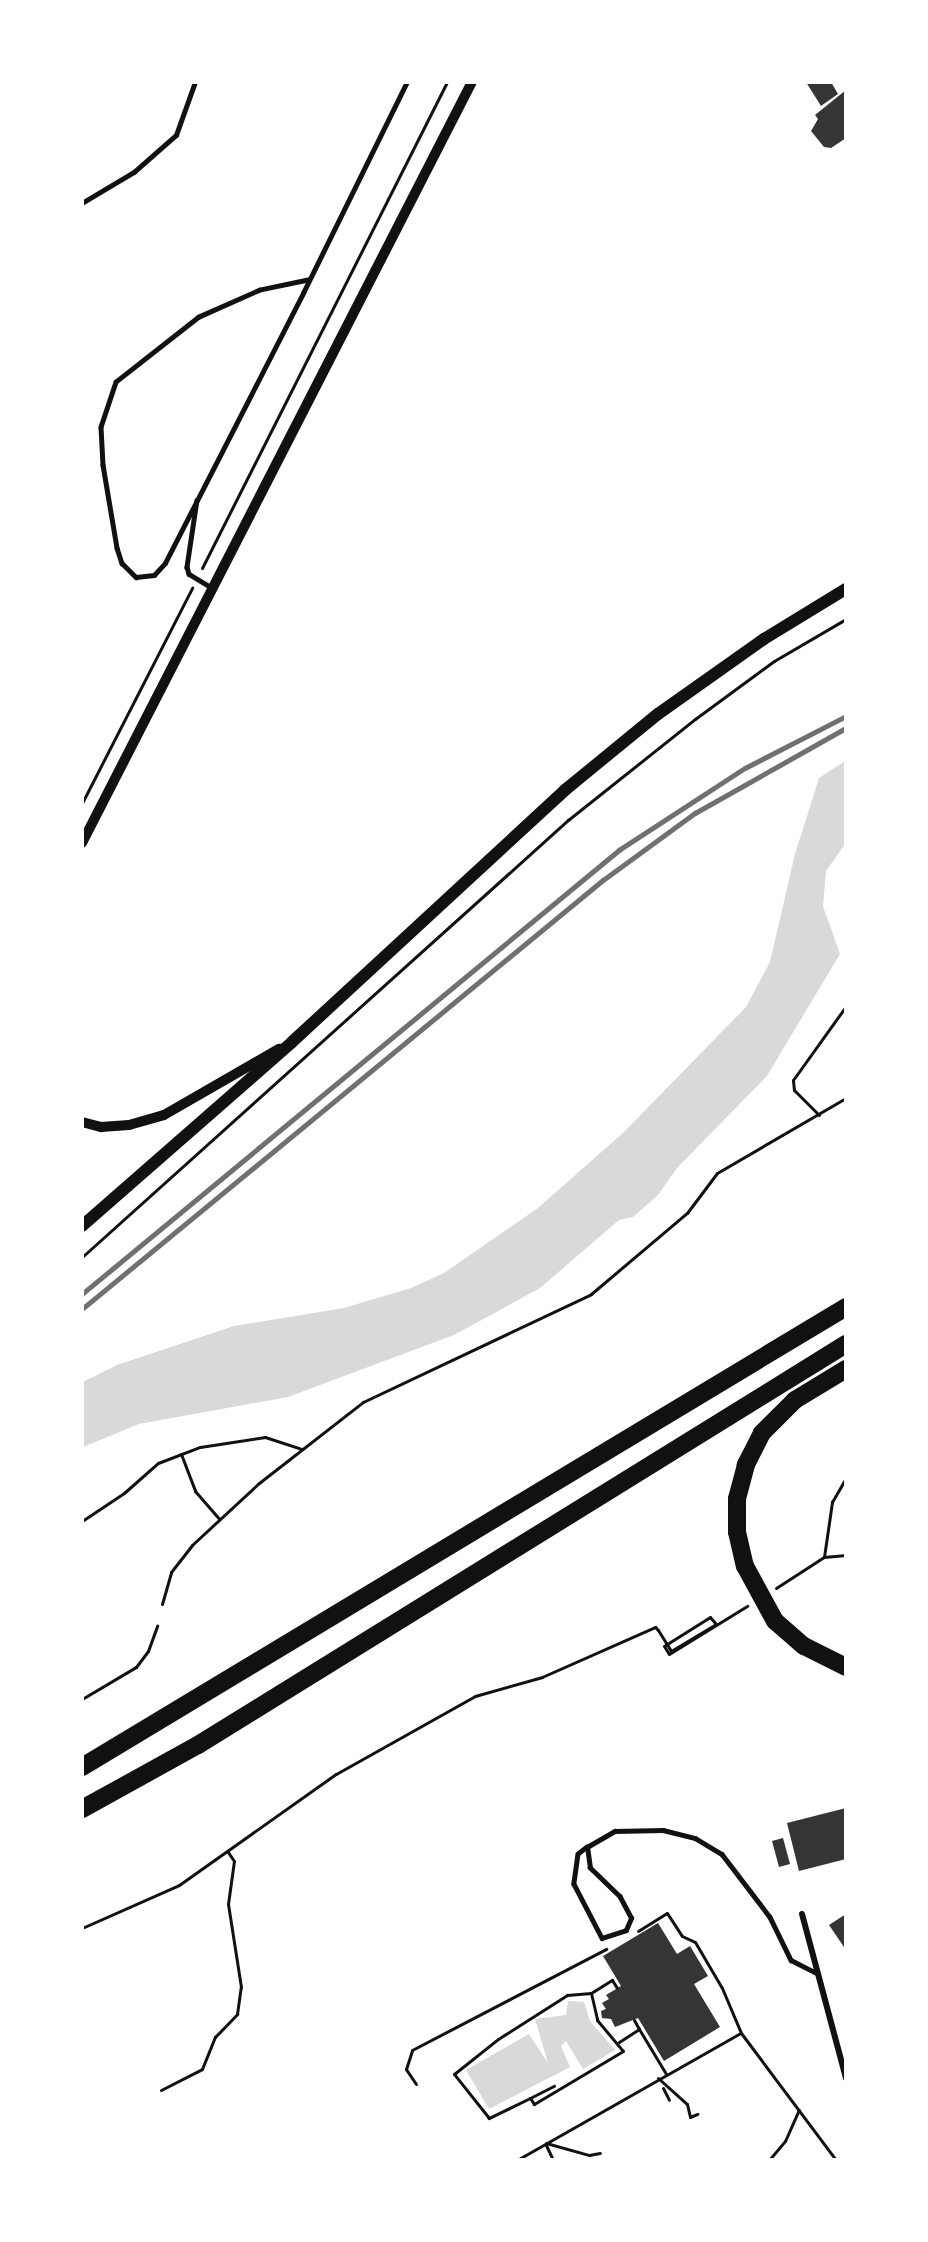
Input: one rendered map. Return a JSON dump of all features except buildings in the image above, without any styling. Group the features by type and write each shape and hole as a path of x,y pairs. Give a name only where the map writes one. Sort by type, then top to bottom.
{"highway":[{"path":"82,1767 846,1307"},
{"path":"82,1809 198,1744 846,1344"},
{"path":"846,1369 795,1400 762,1433 746,1466 737,1499 737,1532 745,1566 775,1621 804,1646 846,1667"}],"main road":[{"path":"82,1226 292,1042 565,790 658,714 764,639 846,589"}],"street":[{"path":"82,843 472,82"},
{"path":"82,1122 101,1127 129,1125 164,1115 292,1042"},
{"path":"802,1914 846,2078"}],"lane":[{"path":"82,203 134,172 176,135 195,82"},
{"path":"308,280 260,290 199,317 124,373 111,391 103,415 101,444 117,549 129,572 146,578 159,571 308,280 407,82"},
{"path":"197,498 187,567 196,580 212,588"},
{"path":"587,1846 590,1868 620,1896 631,1918 626,1930 610,1937 598,1934 576,1892 578,1854 587,1846 615,1831 647,1828 679,1834 709,1845 739,1872 782,1937 791,1960 806,1964 817,1974"}],"path":[{"path":"82,803 447,82"},
{"path":"82,1257 568,820 694,718 774,661 846,620"},
{"path":"819,1114 794,1090 793,1080 846,1006"},
{"path":"162,1604 171,1572 182,1556 219,1519 302,1449 385,1390 591,1294 687,1213 717,1173 846,1098"},
{"path":"82,1521 124,1493 158,1463 200,1447 265,1437 302,1449"},
{"path":"181,1454 195,1491 219,1519"},
{"path":"824,1557 832,1502 846,1478"},
{"path":"771,1591 824,1557 846,1555"},
{"path":"82,1928 179,1885 336,1774 475,1696 542,1677 655,1627 658,1630 666,1644 671,1651 716,1624 710,1617 701,1622 674,1640 664,1646 669,1654 750,1604"},
{"path":"82,1699 136,1667 148,1651 157,1626"},
{"path":"161,2090 202,2069 215,2037 237,2014 241,1987 228,1904 234,1861 228,1852"},
{"path":"630,1935 668,1913 682,1936 695,1942 722,1988 741,2033 836,2160"},
{"path":"416,2084 406,2069 406,2059 412,2050 612,1946"},
{"path":"554,2086 489,2118 454,2074 498,2039 567,1995 591,1994 612,1980 617,1988"},
{"path":"530,2098 534,2104 623,2051 619,2042 597,2020 591,1994"},
{"path":"634,2020 666,2074"},
{"path":"619,2042 639,2029"},
{"path":"517,2160 741,2033"},
{"path":"658,2078 669,2100"},
{"path":"663,2086 677,2092 687,2104 690,2117 697,2114"},
{"path":"769,2160 785,2141 799,2110"},
{"path":"546,2144 589,2155 600,2153"},
{"path":"546,2144 554,2160"}],"shaded area":[{"path":"845,761 845,844 826,871 823,906 840,954 767,1076 677,1168 658,1195 633,1217 619,1220 540,1288 454,1335 288,1397 139,1424 83,1447 83,1382 117,1365 234,1326 344,1308 411,1288 444,1273 538,1208 624,1132 746,1007 770,962 795,854 819,778"},
{"path":"568,2001 584,2002 590,2021 615,2050 583,2069 566,2041 561,2046 570,2067 489,2109 466,2070 529,2034 548,2063 535,2019 566,2015"}],"railway":[{"path":"82,1294 619,850 745,768 846,716"},
{"path":"82,1309 603,880 695,813 846,728"}]}
